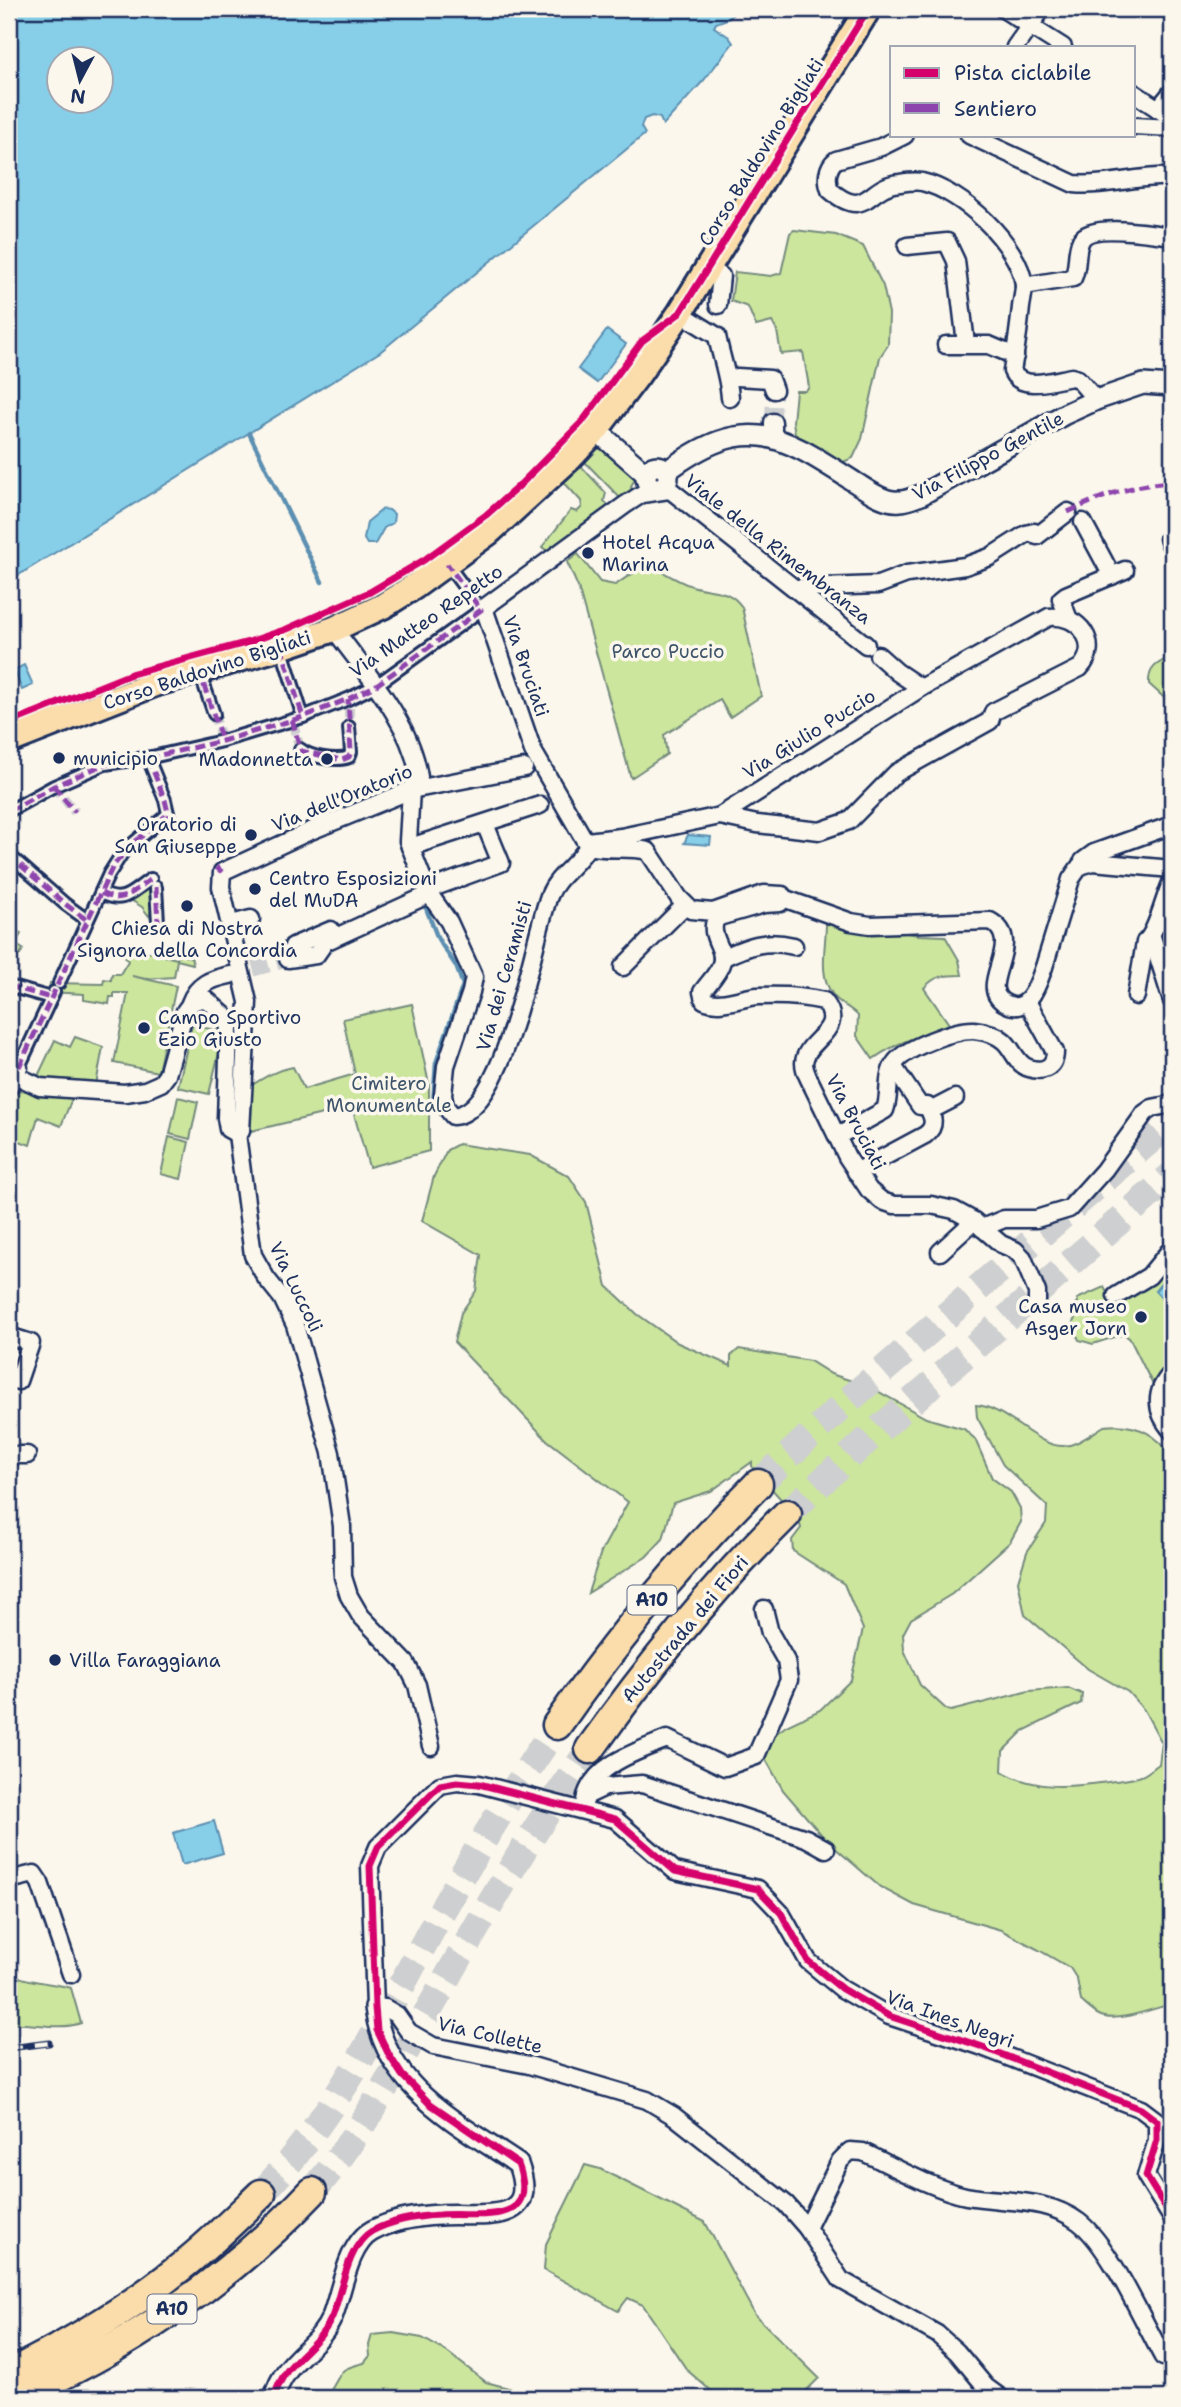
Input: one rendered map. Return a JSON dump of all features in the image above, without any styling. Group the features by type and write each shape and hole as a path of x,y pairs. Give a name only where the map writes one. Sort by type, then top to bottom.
{"highway":[{"name":"A10","path":"557,1725 594,1673 659,1592 758,1484"},
{"name":"Autostrada dei Fiori","path":"590,1749 690,1618 787,1514"},
{"name":"A10","path":"12,2398 99,2356 149,2325 244,2256 312,2192"},
{"name":"A10","path":"9,2374 79,2338 147,2293 206,2245 261,2194"}],"main road":[{"name":"Corso Baldovino Bigliati","path":"9,741 127,694 334,629 383,606 447,564 489,532 569,459 596,430 637,376 680,313 869,9"}],"street":[{"path":"1003,9 1061,46"},
{"path":"1016,46 1042,9"},
{"path":"1136,94 1165,113 1172,92"},
{"path":"1136,126 1172,128"},
{"path":"903,136 880,147 841,157 831,163 828,176 830,190 846,202 854,204 867,200 888,184 901,182 922,182 953,195 982,218 1000,239 1014,258 1024,286 1012,370 1017,380 1034,383 1072,377 1078,379 1096,400"},
{"path":"971,136 1074,184 1090,186 1147,176 1172,177"},
{"path":"1024,286 1073,278 1077,272 1079,243 1092,232 1129,231 1172,236"},
{"path":"907,246 947,242 956,261 966,344"},
{"path":"707,267 721,276 718,305"},
{"path":"680,313 717,336 730,398"},
{"path":"946,345 989,345 1015,355"},
{"path":"737,377 770,379 774,390"},
{"name":"Via Filippo Gentile","path":"667,482 698,449 729,438 773,430 877,496 899,502 921,495 1065,414 1096,400 1143,384 1172,386"},
{"path":"596,430 646,474 649,469 662,466 667,482"},
{"name":"Viale della Rimembranza","path":"667,482 897,672 921,688"},
{"name":"Via Matteo Repetto","path":"13,806 105,764 148,758 222,741 348,703 625,505 667,482"},
{"path":"796,588 878,585 907,574 965,566 990,557 1026,534 1034,532 1037,536 1068,512"},
{"path":"588,843 720,816 757,824 820,831 849,821 896,774 990,722 993,712 1080,668 1086,662 1086,638 1076,622 1068,617 1061,599 1076,589 1119,573 1083,522"},
{"path":"1172,537 1168,539 1172,548"},
{"name":"Via Bruciati","path":"447,564 483,609 533,751 588,843"},
{"name":"Via Giulio Puccio","path":"720,816 921,688 1049,617 1068,617"},
{"name":"Via dei Ceramisti","path":"334,629 405,729 419,777 411,790 407,834 410,847 428,890 449,922 474,977 446,1066 443,1095 445,1106 453,1116 470,1110 484,1094 503,1059 548,897 564,872 584,853 588,843"},
{"path":"281,647 296,720"},
{"path":"199,670 214,714"},
{"path":"300,749 307,754 342,760 349,757 349,727"},
{"path":"148,758 165,800 169,818 127,849 113,866 55,991 13,1073 40,1087 117,1093 145,1090 160,1083 167,1074 185,1011 198,987 214,978 230,975"},
{"name":"Via dell'Oratorio","path":"219,869 411,790 524,768"},
{"path":"410,847 540,805"},
{"path":"290,952 428,890 501,863 485,824"},
{"path":"588,843 603,849 648,851 685,905 698,912 713,912 764,894 777,893 783,898 851,922 870,925 990,921 1003,933 1005,942 994,988 999,999 1017,1006 1035,993 1070,879 1087,856 1172,825"},
{"path":"9,855 65,904 88,920"},
{"path":"1080,866 1093,862 1172,869"},
{"name":"Via Luccoli","path":"219,869 248,1002 242,1094 243,1125 237,1134 253,1255 282,1298 295,1325 331,1452 342,1526 343,1577 349,1596 360,1615 406,1663 417,1685 431,1746"},
{"path":"1172,881 1152,937 1172,1001"},
{"path":"101,893 112,899 120,899 153,883 158,922"},
{"path":"783,898 780,903 754,906 715,921 713,934 722,958 751,946 774,942 794,946"},
{"path":"623,967 685,905"},
{"path":"231,924 251,919"},
{"path":"1136,996 1145,942 1152,937"},
{"name":"Via Bruciati","path":"722,958 722,964 702,992 704,1000 709,1003 755,996 824,1000 830,1008 828,1029 808,1051 804,1064 856,1172 882,1201 894,1205 931,1205 954,1210 978,1225 1023,1258 1037,1292 1037,1302"},
{"path":"9,986 55,991"},
{"path":"190,1003 197,999 206,999 224,1015 229,1028 227,1124 228,1129 237,1134"},
{"path":"838,1136 885,1110 890,1073 907,1051 961,1031 991,1033 1004,1040 1023,1066 1044,1069 1052,1065 1055,1052 1027,1001"},
{"path":"856,1172 931,1130 934,1123 927,1106 920,1106 893,1066"},
{"path":"930,1111 955,1098"},
{"path":"940,1252 978,1225 1004,1219 1037,1219 1069,1209 1104,1170 1145,1113 1152,1108 1172,1104"},
{"path":"1116,1296 1149,1276 1172,1248"},
{"path":"9,1336 31,1343 18,1381 9,1378"},
{"path":"1168,1378 1158,1397 1159,1411 1172,1431"},
{"path":"9,1455 27,1455"},
{"path":"584,1803 589,1786 602,1771 667,1739 724,1767 756,1756 789,1680 786,1661 770,1633 764,1609"},
{"name":"Via Ines Negri","path":"375,2007 370,1866 378,1847 440,1785 457,1782 479,1784 584,1803 615,1819 675,1871 758,1889 781,1913 808,1961 842,1989 889,2016 980,2046 1141,2109 1157,2121 1157,2140 1146,2176 1172,2218"},
{"path":"584,1803 606,1787 642,1784 806,1838 826,1849"},
{"path":"9,1880 34,1874 40,1883 71,1974"},
{"path":"274,2398 278,2382 289,2365 320,2335 331,2319 351,2256 370,2232 400,2220 440,2215 494,2215 513,2210 524,2194 524,2181 518,2164 429,2103 402,2075 377,2030 375,2007"},
{"name":"Via Collette","path":"375,2007 385,2008 397,2015 409,2032 433,2046 529,2065 647,2100 674,2116 786,2204 807,2228 841,2280 937,2334 957,2352 986,2387 1001,2398"},
{"path":"807,2228 840,2161 850,2151 863,2152 964,2196 1024,2201 1053,2209 1079,2222 1107,2255 1163,2357"}],"green space":[{"path":"794,230 836,235 863,246 883,286 889,313 888,345 880,357 862,439 853,458 838,464 796,439 793,422 796,391 805,391 809,387 803,352 781,354 777,331 772,322 756,326 748,307 731,301 735,272 771,276 781,273 790,233"},
{"path":"597,449 605,449 635,479 631,486 632,497 624,502 584,461"},
{"path":"581,466 606,493 604,501 612,509 551,554 542,547 571,510 577,512 582,507 581,501 562,480"},
{"name":"Parco Puccio","path":"578,554 600,582 615,585 639,570 656,568 687,584 731,596 742,607 761,696 730,717 720,700 664,735 667,754 631,778 578,587 567,562"},
{"path":"1172,656 1172,705 1149,684 1149,678 1158,663"},
{"path":"148,886 153,907 149,916 142,907 129,899"},
{"path":"826,919 918,935 945,936 959,960 962,975 932,980 924,988 951,1027 911,1039 873,1059 857,1036 858,1016 836,998 828,987 824,968"},
{"path":"9,923 21,934 15,944 23,949 20,955 14,956 9,968"},
{"name":"Campo Sportivo Ezio Giusto","path":"128,947 177,959 178,955 191,957 193,964 177,960 174,977 146,979 132,976 176,986 158,1072 114,1063 128,993 114,993 109,1004 84,1000 84,994 49,992 50,983 103,984 104,979 111,980 112,974 120,974 128,961 124,955"},
{"name":"Cimitero Monumentale","path":"412,1004 429,1084 429,1151 369,1167 352,1107 251,1131 244,1107 247,1088 263,1078 293,1067 304,1089 355,1074 343,1019"},
{"path":"192,1025 224,1032 209,1094 178,1087"},
{"path":"75,1037 103,1047 96,1085 38,1081 55,1040 70,1047"},
{"path":"19,1090 73,1096 61,1126 38,1117 30,1145 9,1137 9,1106"},
{"path":"178,1097 198,1102 190,1139 170,1134"},
{"path":"169,1137 189,1142 181,1179 161,1174"},
{"path":"458,1144 530,1155 569,1176 586,1202 607,1286 637,1314 678,1343 731,1366 731,1356 739,1349 810,1361 831,1374 870,1387 926,1418 964,1429 975,1439 992,1478 1011,1492 1020,1508 1021,1522 1010,1542 952,1594 911,1619 903,1634 904,1650 920,1685 951,1711 1029,1691 1068,1688 1082,1694 1081,1703 1023,1731 1003,1751 1002,1771 1015,1777 1027,1782 1054,1786 1133,1778 1146,1774 1159,1764 1162,1743 1144,1710 1128,1692 1088,1669 1025,1615 1018,1581 1027,1552 1046,1523 1047,1506 1003,1465 977,1417 976,1405 1000,1413 1035,1436 1058,1446 1074,1444 1104,1426 1115,1425 1143,1431 1166,1448 1172,1456 1172,2004 1125,2017 1099,2015 1081,2001 1077,1979 1070,1968 1001,1930 914,1905 880,1887 826,1840 783,1790 765,1758 770,1738 786,1726 820,1710 851,1680 863,1629 844,1584 793,1551 792,1540 801,1528 798,1518 752,1467 752,1462 711,1491 673,1503 663,1539 646,1557 588,1593 601,1552 628,1502 547,1440 454,1342 461,1313 476,1291 481,1255 422,1221 434,1176 447,1150"},
{"path":"1172,1254 1172,1361 1152,1383 1130,1339 1124,1334 1093,1344 1079,1340 1072,1325 1075,1318 1071,1306 1078,1302 1077,1299 1104,1287 1112,1303"},
{"path":"9,1971 29,1980 71,1988 81,2023 63,2026 9,2024"},
{"path":"585,2165 600,2169 705,2222 755,2315 819,2378 799,2398 719,2398 687,2370 643,2305 628,2298 618,2311 544,2270 546,2244"},
{"path":"393,2333 422,2338 447,2352 486,2382 532,2398 295,2398 301,2389 329,2393 342,2372 364,2363 370,2356 372,2335"}],"water":[{"path":"9,9 737,9 730,18 716,23 714,27 733,43 663,125 660,118 652,116 644,119 641,127 645,134 380,352 9,581"},
{"path":"607,330 626,344 597,383 578,369"},
{"path":"383,509 394,514 393,523 384,528 375,544 367,544 364,539 367,522"},
{"path":"24,665 33,685 22,690 14,670"},
{"path":"688,835 711,837 710,845 684,843"},
{"path":"1169,1274 1172,1277 1172,1301 1165,1302 1155,1291"},
{"path":"214,1821 223,1853 182,1865 173,1833"}],"waterway":[{"path":"249,433 322,582"},
{"path":"424,903 438,939 456,966 463,985 436,1063 433,1104"}],"tunnel":[{"path":"773,422 774,390"},
{"path":"349,708 349,727"},
{"path":"214,714 222,741"},
{"path":"293,724 300,749"},
{"path":"54,786 75,812"},
{"path":"230,975 288,959"},
{"path":"758,1484 844,1404 1172,1121"},
{"path":"787,1514 866,1441 1172,1175"},
{"path":"261,2194 288,2164 335,2099 377,2031 478,1849 557,1725"},
{"path":"312,2192 361,2126 507,1876 590,1749"}],"railway":[{"path":"9,2048 49,2043"}],"marked path":[{"path":"1068,512 1119,492 1172,482"},
{"path":"9,811 54,786 105,764 152,757 222,741 303,717 375,686 481,610 447,564"},
{"path":"281,647 303,717"},
{"path":"199,670 222,741"},
{"path":"292,720 301,751 342,760 349,757 351,752 348,699"},
{"path":"148,758 165,800 170,821"},
{"path":"54,786 75,812"},
{"path":"19,1067 113,866 130,846 168,814"},
{"path":"9,855 87,920"},
{"path":"216,867 222,872"},
{"path":"101,893 116,898 122,897 151,879"},
{"path":"156,887 158,922"},
{"path":"9,986 51,998"}],"cycle path":[{"path":"9,723 131,674 287,629 370,592 424,560 486,515 519,486 582,422 642,341 680,313 868,9"},
{"path":"274,2398 279,2384 293,2363 326,2328 351,2258 372,2231 397,2221 414,2218 502,2212 514,2207 521,2199 523,2184 518,2164 429,2103 402,2075 377,2030 370,1866 378,1847 440,1785 457,1782 479,1784 615,1819 675,1871 758,1889 781,1913 808,1961 842,1989 889,2016 980,2046 1141,2109 1157,2121 1157,2140 1146,2176 1172,2218"}],"place":[{"name":"Hotel Acqua Marina","path":"588,553"},
{"name":"municipio","path":"59,758"},
{"name":"Madonnetta","path":"327,759"},
{"name":"Oratorio di San Giuseppe","path":"251,835"},
{"name":"Centro Esposizioni del MuDA","path":"255,889"},
{"name":"Chiesa di Nostra Signora della Concordia","path":"187,906"},
{"name":"Campo Sportivo Ezio Giusto","path":"144,1028"},
{"name":"Casa museo Asger Jorn","path":"1141,1317"},
{"name":"Villa Faraggiana","path":"55,1660"}]}
